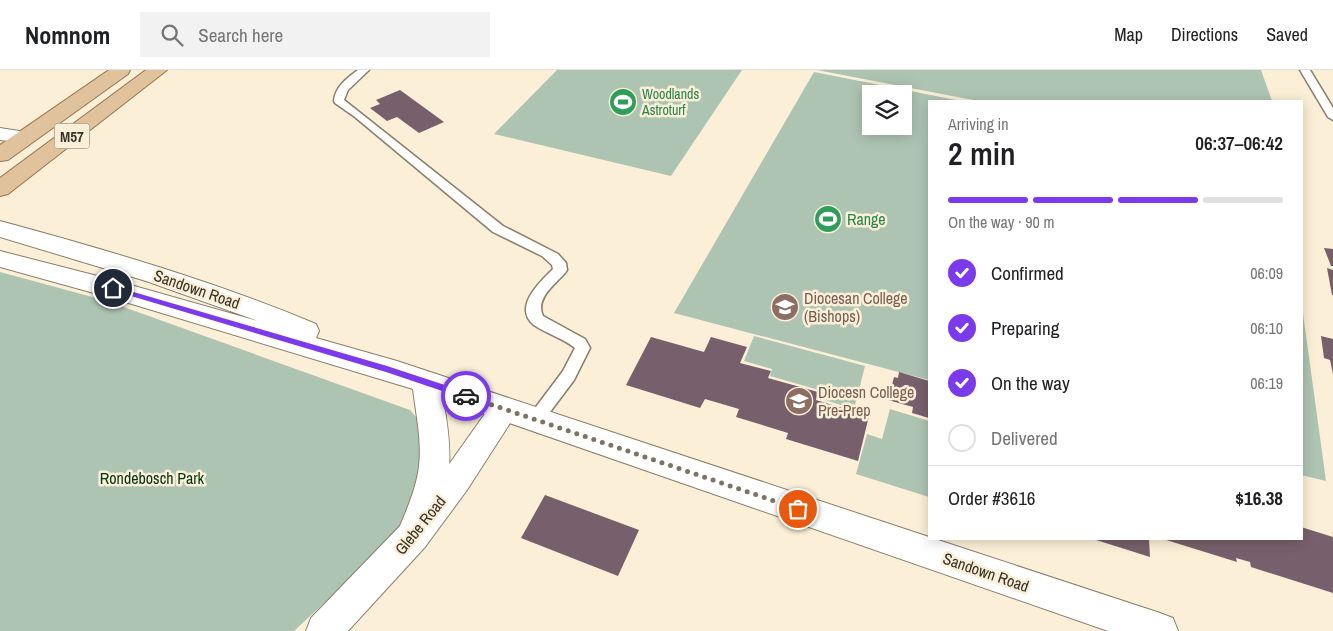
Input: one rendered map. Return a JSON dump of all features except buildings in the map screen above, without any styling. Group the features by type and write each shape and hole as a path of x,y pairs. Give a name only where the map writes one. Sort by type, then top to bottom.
{"main road":[{"name":"M57","path":"0,154 120,70"},
{"name":"M57","path":"0,189 158,70"}],"street":[{"path":"0,134 25,137"},
{"name":"Sandown Road","path":"0,229 161,277 265,312 387,369"},
{"name":"Sandown Road","path":"0,259 113,288 387,369 1160,631"},
{"path":"414,536 430,488 435,464 434,431 426,382"},
{"name":"Glebe Road","path":"324,631 414,536 456,480 504,409"}],"lane":[{"path":"364,70 342,89 339,101 359,114 498,229 509,236 549,253 559,263 560,270 534,299 532,308 534,316 538,320 580,343 582,348 581,355 535,419"},
{"path":"1305,70 1333,116"}],"green space":[{"name":"Woodlands Astroturf","path":"557,70 742,70 671,176 494,134"},
{"path":"817,70 1261,70 1272,100 973,100 912,88 912,85 895,85"},
{"name":"Range","path":"814,72 880,85 862,85 862,135 912,135 912,91 956,100 928,100 928,380 674,313"},
{"name":"Rondebosch Park","path":"0,272 107,301 410,410 430,434 424,501 378,553 294,631 0,631"},
{"path":"1303,314 1326,481 1303,475"},
{"path":"754,336 865,366 854,409 818,398 819,390 770,376 772,369 744,361"},
{"path":"890,409 928,421 928,497 856,474 867,434 882,439"}],"way so far":[{"path":"466,396 798,509"}],"place":[{"name":"Woodlands Astroturf","path":"623,102"},
{"name":"Range","path":"828,219"},
{"name":"Diocesan College (Bishops)","path":"785,307"},
{"name":"Diocesn College Pre-Prep","path":"799,401"}],"route":[{"path":"113,288 387,369 466,396"}]}
